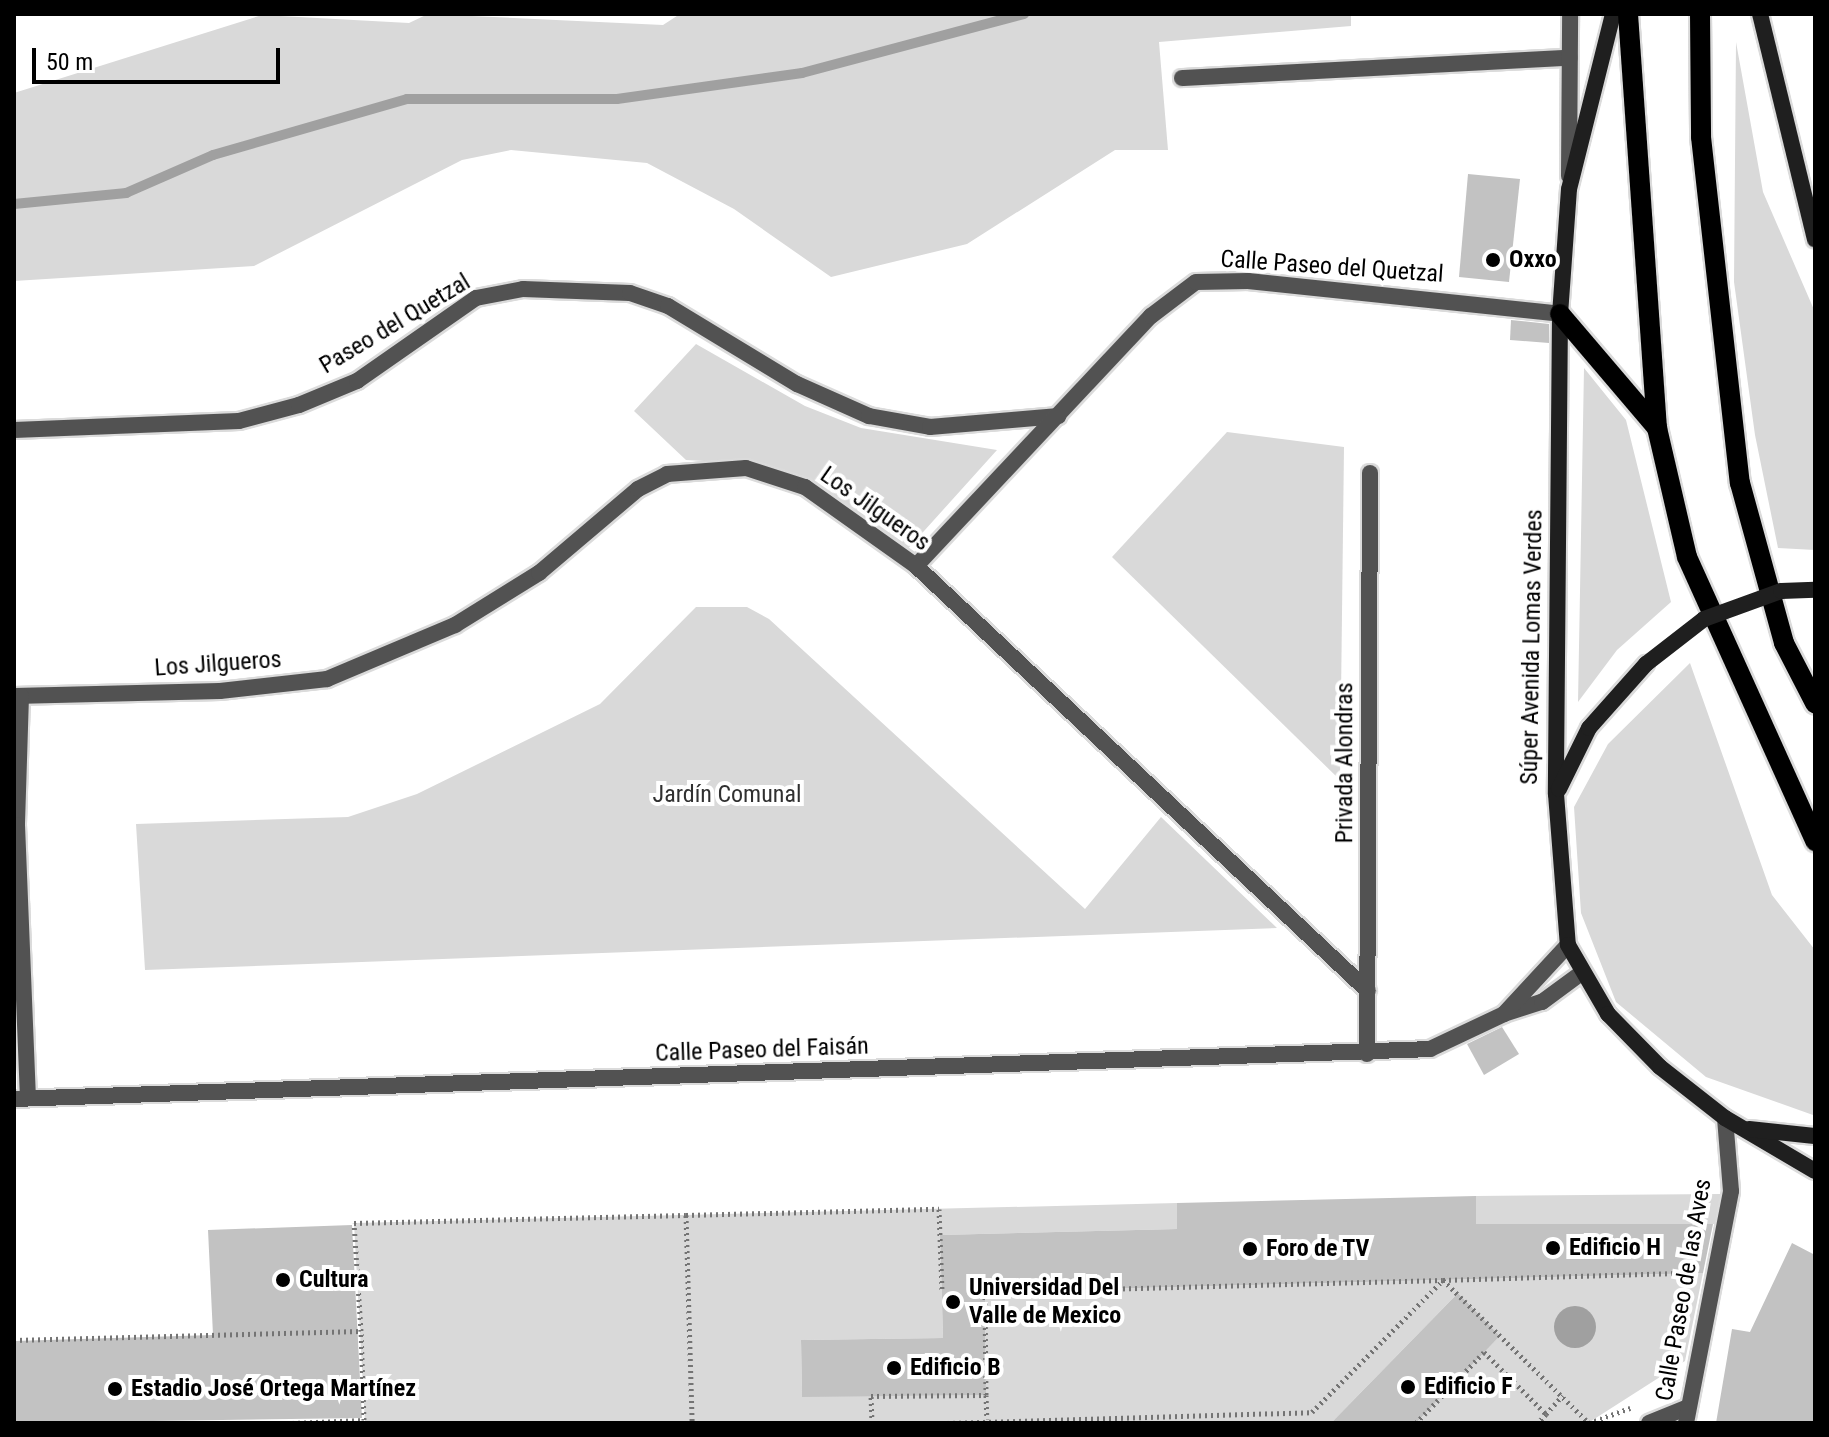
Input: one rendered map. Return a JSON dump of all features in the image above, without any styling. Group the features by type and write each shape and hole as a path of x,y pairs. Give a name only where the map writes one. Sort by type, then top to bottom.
{"main road":[{"name":"Súper Avenida Lomas Verdes","path":"1613,14 1569,189 1560,314 1556,794 1568,945 1580,974 1660,1067 1725,1118 1815,1171"},
{"path":"1628,14 1657,428 1687,557 1815,841"},
{"path":"1700,14 1701,137 1740,483 1784,643 1815,703"},
{"path":"1760,14 1815,239"},
{"path":"1560,314 1657,428"},
{"path":"1556,794 1589,728 1646,664 1704,619 1781,591 1815,590"},
{"path":"1743,1128 1815,1136"}],"street":[{"path":"1569,189 1570,14"},
{"path":"1182,78 1569,58"},
{"name":"Calle Paseo del Quetzal","path":"916,566 1151,316 1196,282 1248,281 1560,314"},
{"name":"Paseo del Quetzal","path":"14,430 239,421 299,405 357,381 476,298 523,289 630,293 668,306 797,384 869,416 945,427 1059,416"},
{"name":"Los Jilgueros","path":"17,696 220,691 327,679 455,625 539,573 638,489 701,466 746,468 805,487 916,566 1368,991"},
{"name":"Privada Alondras","path":"1367,1054 1370,473"},
{"path":"17,696 21,1099"},
{"name":"Calle Paseo del Faisán","path":"1504,1014 1526,982 1568,945"},
{"name":"Calle Paseo del Faisán","path":"21,1099 1367,1054 1430,1049 1504,1014 1542,1002 1580,974"},
{"name":"Calle Paseo de las Aves","path":"1687,1415 1731,1191 1725,1118"},
{"path":"1649,1423 1687,1415"}],"path":[{"path":"292,1423 364,1420 354,1223 939,1209 942,1292"},
{"path":"686,1215 692,1423"},
{"path":"987,1419 985,1292 1679,1273"},
{"path":"1443,1280 1589,1423"},
{"path":"947,1423 987,1419 1038,1421 1312,1412 1443,1280"},
{"path":"14,1340 361,1331"},
{"path":"1416,1423 1484,1352 1546,1414"},
{"path":"872,1423 871,1396 986,1395"},
{"path":"1538,1423 1563,1395"},
{"path":"1187,1415 1188,1423"}],"green space":[{"path":"428,14 663,25 680,14 1351,14 1351,26 1159,42 1168,150 1115,150 967,244 831,277 734,209 647,163 511,150 462,160 254,266 14,281 14,93 262,15 409,23"},
{"path":"1736,42 1763,192 1815,312 1815,550 1778,548 1755,435 1734,282"},
{"path":"696,344 805,406 861,428 997,450 906,551 757,464 686,460 634,411"},
{"path":"1584,368 1626,420 1671,602 1617,650 1578,702"},
{"path":"1227,432 1344,447 1340,780 1112,557"},
{"name":"Jardín Comunal","path":"696,607 747,607 769,619 1085,909 1161,817 1277,928 145,970 136,824 348,817 417,794 600,704"},
{"path":"1690,663 1772,895 1815,950 1813,1115 1706,1077 1616,1002 1581,913 1574,807 1608,744"},
{"path":"1721,1194 1715,1224 1476,1224 1476,1196"},
{"name":"Universidad Del Valle de Mexico","path":"1177,1203 1177,1229 940,1235 943,1338 801,1340 802,1396 986,1395 985,1292 1703,1273 1685,1361 1588,1423 1416,1423 1500,1336 1458,1293 1331,1423 365,1423 354,1223"}],"shaded area":[{"path":"1575,1306 1590,1312 1596,1327 1590,1342 1575,1348 1560,1342 1554,1327 1560,1312"}],"building":[{"path":"1468,174 1520,179 1509,282 1459,277"},
{"path":"1511,320 1549,324 1549,343 1510,340"},
{"path":"1502,1027 1519,1054 1484,1075 1467,1044"},
{"path":"1476,1196 1476,1224 1713,1224 1703,1273 985,1292 986,1395 802,1397 801,1340 943,1338 940,1235 1177,1229 1177,1203"},
{"path":"352,1225 362,1418 14,1423 14,1341 213,1335 208,1230"},
{"path":"1792,1243 1815,1255 1815,1423 1716,1423 1732,1329 1750,1332"},
{"name":"Edificio F","path":"1458,1293 1500,1336 1416,1423 1331,1423"}],"waterway":[{"path":"14,204 126,193 213,155 407,99 617,99 802,73 1024,14"}],"place":[{"name":"Oxxo","path":"1493,260"},
{"name":"Edificio H","path":"1553,1248"},
{"name":"Foro de TV","path":"1250,1249"},
{"name":"Cultura","path":"283,1280"},
{"name":"Universidad Del Valle de Mexico","path":"953,1302"},
{"name":"Edificio B","path":"894,1368"},
{"name":"Edificio F","path":"1408,1387"},
{"name":"Estadio José Ortega Martínez","path":"115,1389"}]}
